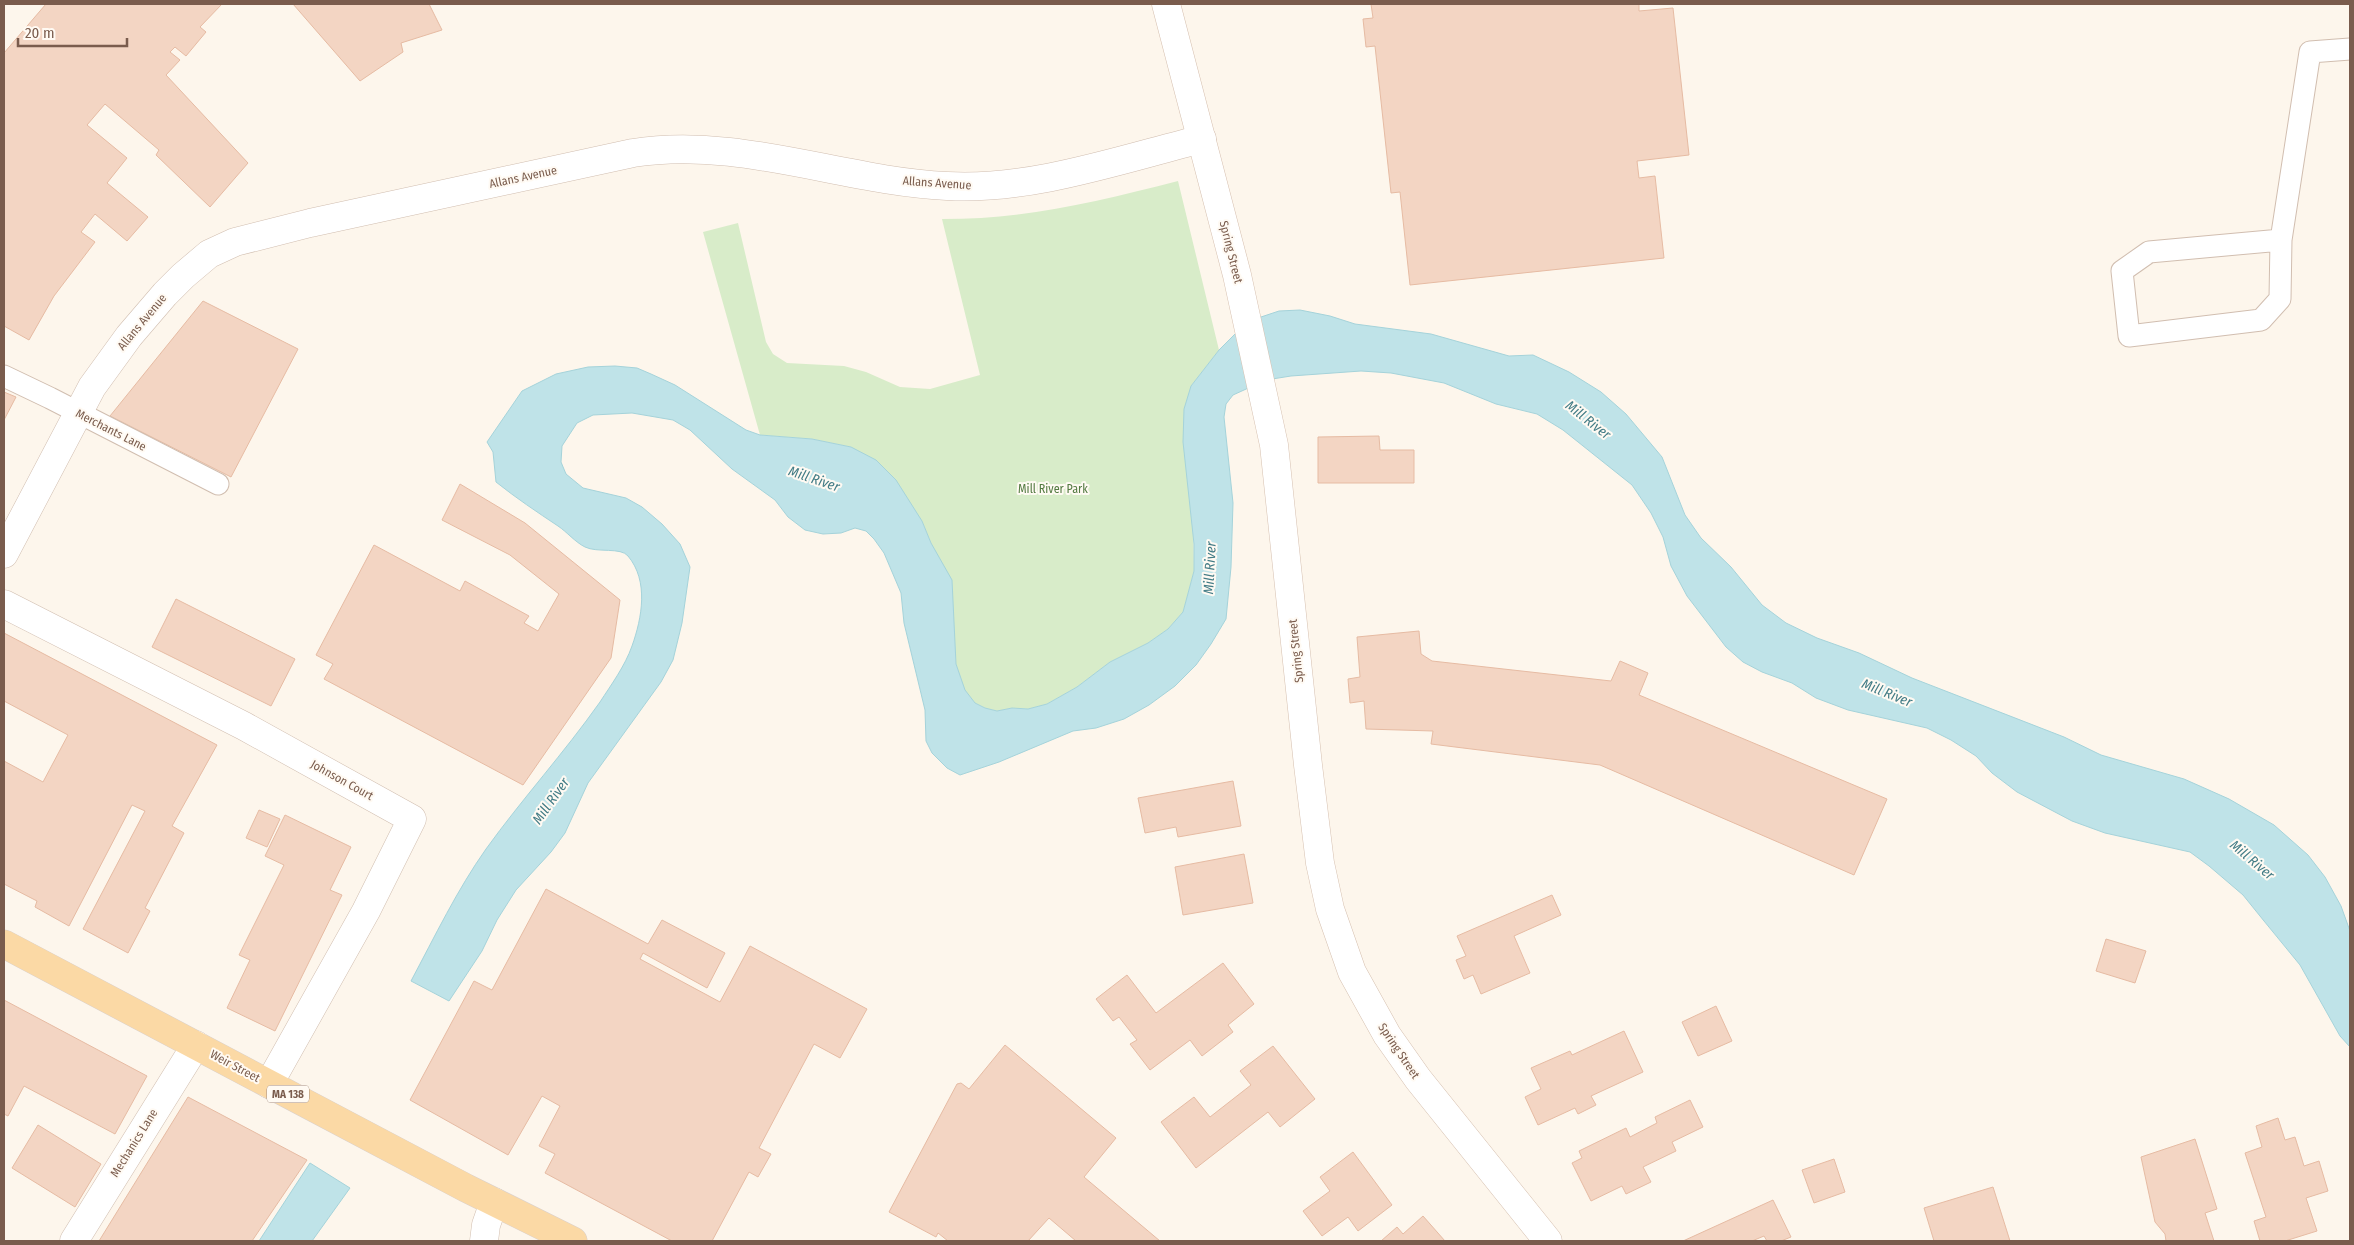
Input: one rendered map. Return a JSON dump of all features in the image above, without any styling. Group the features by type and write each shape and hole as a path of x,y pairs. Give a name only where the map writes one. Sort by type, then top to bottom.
{"main road":[{"name":"Weir Street","path":"4,944 494,1202 573,1241"}],"street":[{"name":"Spring Street","path":"1166,4 1237,275 1271,428 1320,863 1328,902 1340,941 1362,992 1401,1056 1490,1171 1548,1241"},
{"name":"Allans Avenue","path":"4,554 77,412 92,387 129,336 165,294 195,264 222,247 310,223 633,153 658,150 711,150 772,158 926,185 970,187 1043,178 1202,139"},
{"name":"Johnson Court","path":"4,604 237,722 412,819 366,911 270,1084"},
{"name":"Mechanics Lane","path":"74,1241 196,1045"},
{"path":"484,1241 486,1226 494,1202"}],"lane":[{"path":"2281,240 2150,252 2122,271 2129,336 2261,320 2280,299 2281,240 2310,52 2350,49"},
{"name":"Merchants Lane","path":"4,376 218,484"}],"green space":[{"name":"Mill River Park","path":"1178,181 1219,350 1191,386 1194,571 1183,612 1168,629 1148,643 1110,662 1077,687 1047,704 1028,709 1012,708 997,711 985,708 975,703 964,690 956,664 954,639 931,543 922,521 851,447 812,439 760,435 703,232 738,223 766,342 773,354 787,363 844,366 866,372 900,387 930,389 980,375 942,219 1033,213 1118,196"}],"water":[{"name":"Mill River","path":"1300,310 1330,316 1355,324 1431,334 1509,356 1533,355 1569,372 1601,392 1626,414 1662,457 1685,515 1701,538 1731,567 1762,605 1786,623 1817,638 1859,653 1912,678 2064,737 2101,755 2184,779 2229,799 2274,825 2308,855 2325,877 2341,906 2350,931 2350,1047 2340,1036 2300,965 2243,895 2190,852 2105,833 2072,821 2017,792 1992,773 1976,756 1927,728 1848,710 1816,698 1792,683 1762,672 1743,662 1726,647 1687,596 1671,566 1663,537 1651,513 1632,485 1563,430 1537,414 1496,404 1444,383 1391,373 1361,371 1291,376 1266,380 1233,395 1226,404 1224,417 1233,503 1231,567 1226,619 1196,665 1175,686 1149,705 1124,719 1096,728 1073,731 999,762 960,775 947,768 932,753 926,741 925,710 904,623 901,593 884,553 866,531 855,528 841,533 823,534 805,530 788,517 775,500 732,469 690,430 673,420 632,413 593,415 577,423 562,446 561,462 566,474 583,488 626,498 642,507 662,524 680,544 690,567 682,623 673,660 661,682 588,783 565,833 551,852 516,890 497,920 482,951 449,1001 411,981 475,865 500,830 586,721 622,668 639,624 642,600 639,577 635,566 625,553 585,547 496,482 493,452 487,442 522,391 556,374 588,367 615,366 637,368 675,385 746,430 760,435 812,439 851,447 876,460 896,480 922,521 931,543 952,580 956,664 965,690 975,703 985,708 997,711 1012,708 1028,709 1047,704 1077,687 1110,662 1148,643 1168,629 1183,612 1194,571 1194,544 1183,442 1184,409 1191,386 1219,350 1239,330 1258,318 1279,311"},
{"path":"310,1163 350,1188 312,1241 259,1241"}],"building":[{"path":"46,4 222,4 200,27 206,32 186,56 175,47 170,52 180,60 166,75 248,163 210,207 156,155 159,150 105,104 87,125 127,158 107,183 148,217 127,241 95,214 81,232 95,242 54,296 29,340 4,326 4,53"},
{"path":"293,4 429,4 442,30 401,43 403,52 360,81"},
{"path":"1371,4 1639,4 1639,11 1673,8 1689,155 1637,161 1639,178 1655,176 1664,258 1410,285 1400,192 1391,193 1375,46 1366,47 1363,19 1373,18"},
{"path":"203,301 298,349 231,477 110,416"},
{"path":"4,392 16,397 4,420"},
{"path":"1379,436 1380,450 1414,450 1414,483 1318,483 1318,437"},
{"path":"460,484 525,523 620,600 611,658 523,785 324,679 333,664 316,655 374,545 460,591 465,581 529,616 524,623 538,631 559,594 510,555 442,520"},
{"path":"176,599 295,659 271,706 152,647"},
{"path":"1419,631 1421,654 1432,661 1611,681 1620,661 1648,673 1639,695 1887,799 1854,875 1600,765 1431,744 1433,731 1366,729 1364,701 1350,703 1348,679 1360,677 1357,637"},
{"path":"4,633 217,745 172,826 184,833 145,908 150,911 128,953 83,929 145,811 132,805 69,926 35,907 37,901 4,884 4,761 43,782 68,735 4,701"},
{"path":"1233,781 1241,826 1178,837 1176,827 1145,833 1138,798"},
{"path":"259,810 280,819 267,847 246,838"},
{"path":"285,815 351,847 330,890 342,895 275,1031 227,1008 250,960 239,955 284,865 265,856"},
{"path":"1244,854 1253,903 1183,915 1175,867"},
{"path":"546,889 648,944 662,920 725,953 707,988 643,953 640,959 720,1002 750,946 867,1009 840,1058 814,1044 759,1148 771,1154 758,1177 749,1172 712,1241 672,1241 545,1173 555,1154 539,1146 560,1106 542,1096 508,1155 410,1100 474,981 492,990"},
{"path":"1552,895 1561,915 1514,936 1530,973 1481,994 1473,975 1464,979 1456,960 1466,956 1457,936"},
{"path":"2106,939 2146,951 2135,983 2096,971"},
{"path":"1223,963 1254,1004 1228,1025 1233,1032 1202,1056 1190,1040 1150,1070 1130,1044 1137,1040 1119,1017 1113,1021 1096,999 1127,975 1156,1013"},
{"path":"4,1000 147,1076 115,1134 24,1086 8,1116 4,1114"},
{"path":"1716,1006 1732,1041 1698,1056 1682,1022"},
{"path":"1624,1031 1643,1072 1591,1096 1596,1105 1578,1114 1575,1108 1538,1125 1525,1097 1541,1089 1531,1068 1570,1051 1572,1055"},
{"path":"1005,1045 1116,1138 1084,1177 1160,1241 1076,1241 1049,1218 1028,1241 948,1241 938,1233 936,1237 889,1212 957,1084 961,1083 969,1089"},
{"path":"1273,1046 1315,1099 1280,1127 1268,1112 1196,1168 1161,1122 1194,1097 1210,1117 1251,1085 1240,1071"},
{"path":"188,1097 307,1160 252,1241 99,1241"},
{"path":"1690,1100 1703,1127 1672,1142 1676,1151 1643,1167 1651,1182 1626,1194 1622,1186 1591,1201 1572,1163 1582,1158 1579,1151 1626,1128 1630,1137 1657,1123 1655,1117"},
{"path":"2278,1118 2285,1140 2295,1137 2304,1166 2319,1161 2328,1191 2306,1198 2317,1231 2285,1241 2260,1241 2254,1221 2266,1217 2245,1153 2262,1147 2256,1126"},
{"path":"38,1125 101,1164 75,1207 12,1168"},
{"path":"2195,1139 2217,1209 2205,1213 2214,1241 2166,1241 2165,1234 2155,1222 2141,1157"},
{"path":"1353,1152 1392,1205 1358,1231 1348,1217 1322,1236 1303,1211 1330,1191 1320,1177"},
{"path":"1834,1159 1845,1192 1814,1203 1802,1170"},
{"path":"1993,1187 2010,1241 1934,1241 1924,1208"},
{"path":"1773,1200 1791,1237 1781,1241 1767,1241 1764,1236 1752,1241 1683,1241"},
{"path":"1423,1216 1445,1241 1381,1241 1397,1227 1403,1234"}]}
